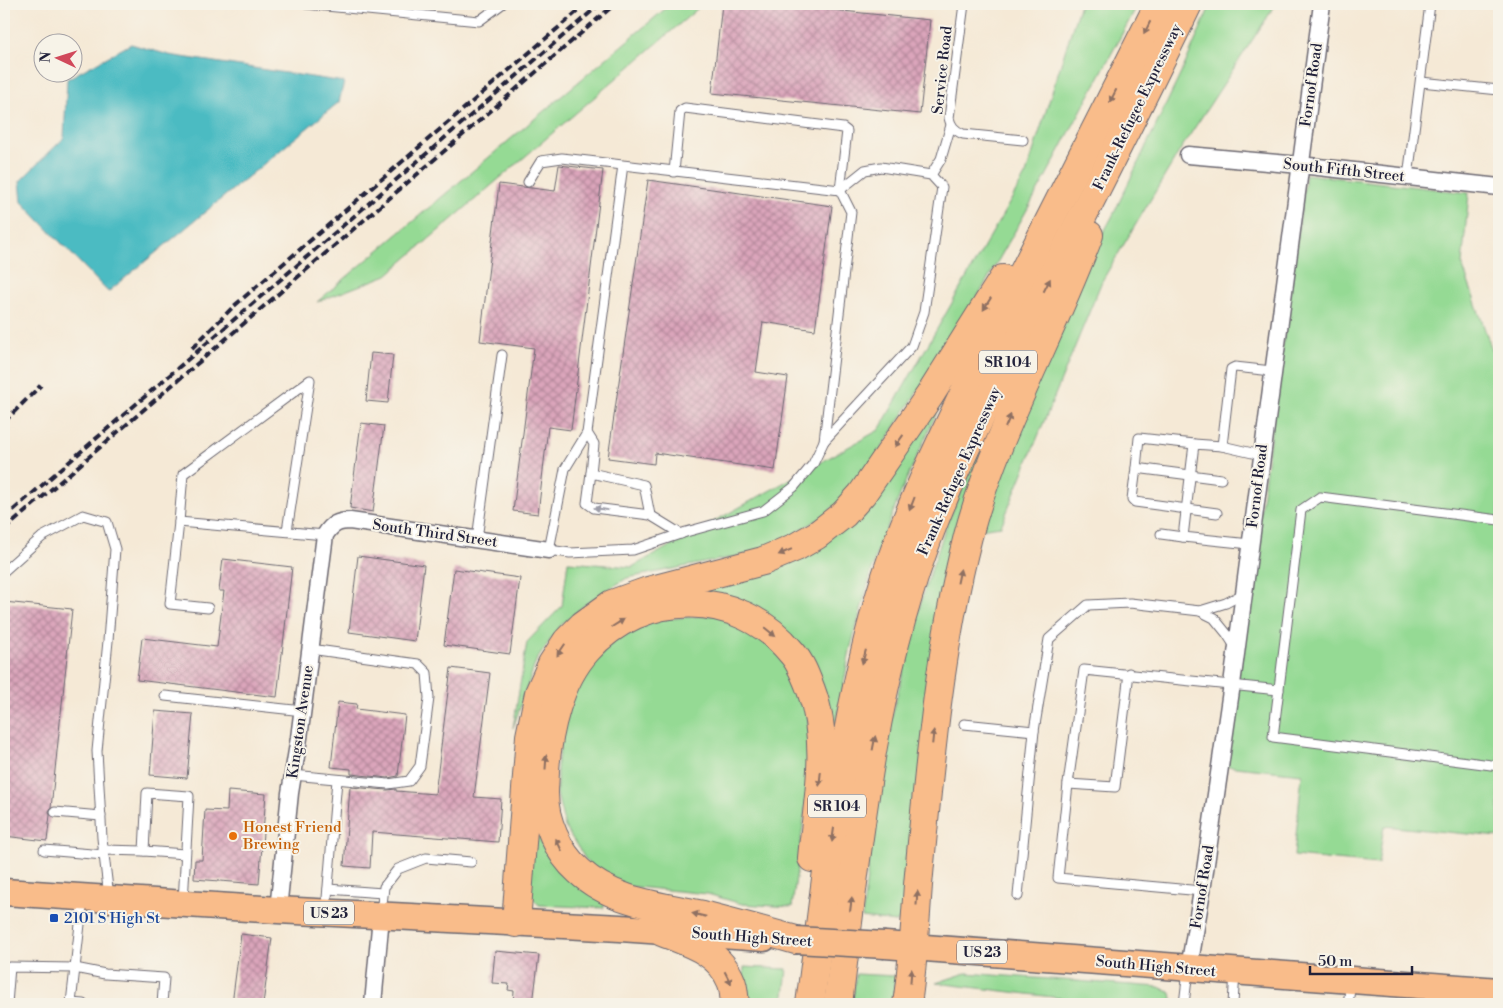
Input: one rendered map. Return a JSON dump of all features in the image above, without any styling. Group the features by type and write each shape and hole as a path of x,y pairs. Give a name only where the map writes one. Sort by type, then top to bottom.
{"highway":[{"name":"Frank-Refugee Expressway","path":"810,1004 845,747 858,679 884,585 911,507 934,455 1040,240 1159,4"},
{"name":"Frank-Refugee Expressway","path":"838,1004 872,752 886,682 912,585 935,519 980,416 1188,4"},
{"path":"907,1004 937,703 946,636 969,535 1005,428 1074,275 1134,114"},
{"path":"516,923 530,736 539,693 552,664 567,641 583,625 612,604 648,591 763,561 796,547 817,535 844,514 862,494 930,395 1000,282 1040,240"},
{"path":"796,940 746,931 615,894 598,886 578,871 564,854 552,830 546,811 544,794 546,754 551,732 561,697 575,666 596,640 620,621 664,604 699,604 731,610 752,620 780,640 793,654 804,672 818,712 822,757 797,1004"},
{"path":"662,932 704,949 718,961 731,981 734,1004"}],"main road":[{"name":"South High Street","path":"4,892 278,910 327,901 382,904 516,923 662,932 746,931"},
{"name":"South High Street","path":"796,940 913,947 1235,972 1349,992 1499,991"}],"street":[{"name":"Fornof Road","path":"1189,968 1232,684 1272,370 1322,4"},
{"name":"South Fifth Street","path":"1188,155 1499,186"},
{"name":"South Third Street","path":"325,535 331,526 340,521 350,521 550,550"},
{"name":"Kingston Avenue","path":"278,910 293,775 325,535"},
{"path":"373,1004 382,904"}],"lane":[{"path":"306,4 479,21 502,4"},
{"name":"Service Road","path":"964,4 949,118 951,125 956,131 963,134 1024,140"},
{"path":"1408,177 1430,4"},
{"path":"1420,82 1499,90"},
{"path":"674,172 680,111 685,108 844,128 847,131 840,190 851,212 824,441"},
{"path":"931,175 941,159 951,125"},
{"path":"528,182 541,161 562,158 840,190 865,170 881,167 931,175 942,188 924,312 912,346 824,441 813,464 794,487 763,511 632,550 570,553 550,550 564,469 587,433 622,165"},
{"path":"478,539 502,355"},
{"path":"1222,446 1231,370 1235,366 1272,370"},
{"path":"208,608 170,604 183,474 310,380 288,531"},
{"path":"587,433 594,444 587,503 594,508 650,515 681,534"},
{"path":"1217,512 1135,502 1132,499 1140,438 1222,446 1261,456"},
{"path":"1183,537 1194,444"},
{"path":"1136,468 1221,478"},
{"path":"591,473 644,485 650,515"},
{"path":"1499,520 1320,497 1301,510 1273,737 1499,766"},
{"path":"4,571 42,537 83,515 107,522 115,549 97,751 104,853 110,900"},
{"path":"179,522 325,535"},
{"path":"1161,534 1250,544"},
{"path":"1200,611 1226,603 1243,594"},
{"path":"1018,896 1034,732 1049,639 1088,605 1130,604 1200,611 1214,618 1228,634 1236,648"},
{"path":"293,775 388,784 409,782 420,766 429,698 428,673 418,664 310,649"},
{"path":"1202,891 1058,878 1068,784 1084,670 1129,673 1279,690"},
{"path":"1068,784 1115,787 1129,673"},
{"path":"165,696 303,711"},
{"path":"964,724 1034,732"},
{"path":"327,901 337,780"},
{"path":"144,852 148,793 189,796 183,904"},
{"path":"56,812 101,816"},
{"path":"44,850 185,854"},
{"path":"382,904 384,887 398,869 426,858 471,862"},
{"path":"83,898 70,1004 83,1004"},
{"path":"7,1004 10,968 75,968 105,974 164,978 162,1004"},
{"path":"1184,1004 1189,968"},
{"path":"1232,1004 1235,972"}],"green space":[{"path":"671,4 703,4 387,275 317,302"},
{"path":"1080,4 1138,4 1045,178 981,291 861,481 824,516 764,551 627,578 588,602 560,626 536,661 513,728 527,642 562,606 568,562 632,567 879,430 1026,174"},
{"path":"1211,4 1276,4 1182,147 1102,281 1001,526 979,529 1080,276 1112,217 1183,69"},
{"path":"1306,174 1469,193 1462,264 1499,370 1499,837 1384,826 1378,864 1294,856 1302,774 1226,766"},
{"path":"948,388 904,485 876,555 850,650 830,757 809,666 680,594 785,564"},
{"path":"984,440 991,442 904,916 896,922 862,918 875,811 892,716 923,594 948,521"},
{"path":"718,615 777,650 796,678 807,707 810,746 806,803 792,907 742,904 708,894 626,886 595,874 565,827 557,794 557,764 567,714 583,669 637,621"},
{"path":"532,816 604,902 604,908 539,905 525,891"},
{"path":"744,967 787,969 783,1004 743,1004"},
{"path":"966,973 1159,987 1171,993 1173,1004 1069,1004 1069,999 936,983"},
{"path":"856,974 896,976 892,1004 852,1004"}],"water":[{"path":"131,44 169,55 344,82 339,102 108,292 22,202 20,181 64,138 67,82 82,82 82,71"}],"building":[{"path":"722,4 775,4 930,20 920,114 712,93"},
{"path":"559,165 603,170 571,430 548,427 538,514 513,511 534,348 480,341 499,184 555,191"},
{"path":"648,180 832,206 815,330 763,322 756,372 788,377 775,470 655,453 654,464 608,458"},
{"path":"371,353 393,355 388,403 366,401"},
{"path":"361,423 384,426 373,512 350,508"},
{"path":"358,556 424,565 415,641 349,632"},
{"path":"223,559 292,567 277,697 137,680 142,638 217,647 224,591 219,591"},
{"path":"454,569 520,578 510,654 444,645"},
{"path":"4,602 72,609 47,841 4,836"},
{"path":"451,668 490,673 474,797 501,799 498,842 372,832 370,868 344,866 350,787 396,789 396,791 435,794"},
{"path":"338,702 357,704 356,709 405,715 398,776 388,778 351,774 351,769 331,767"},
{"path":"155,711 193,714 187,778 150,775"},
{"name":"Honest Friend Brewing","path":"228,791 266,794 259,884 194,879 195,860 202,860 205,810 227,811"},
{"path":"241,934 272,938 263,1004 232,1004"},
{"path":"495,951 539,955 533,1004 513,1004 514,991 508,990 509,984 492,983"}],"railway":[{"path":"192,348 234,306 586,4"},
{"path":"4,518 600,4"},
{"path":"4,530 615,4"},
{"path":"4,422 41,385"}],"place":[{"name":"Honest Friend Brewing","path":"233,836"},
{"name":"2101 S High St","path":"54,918"}]}
